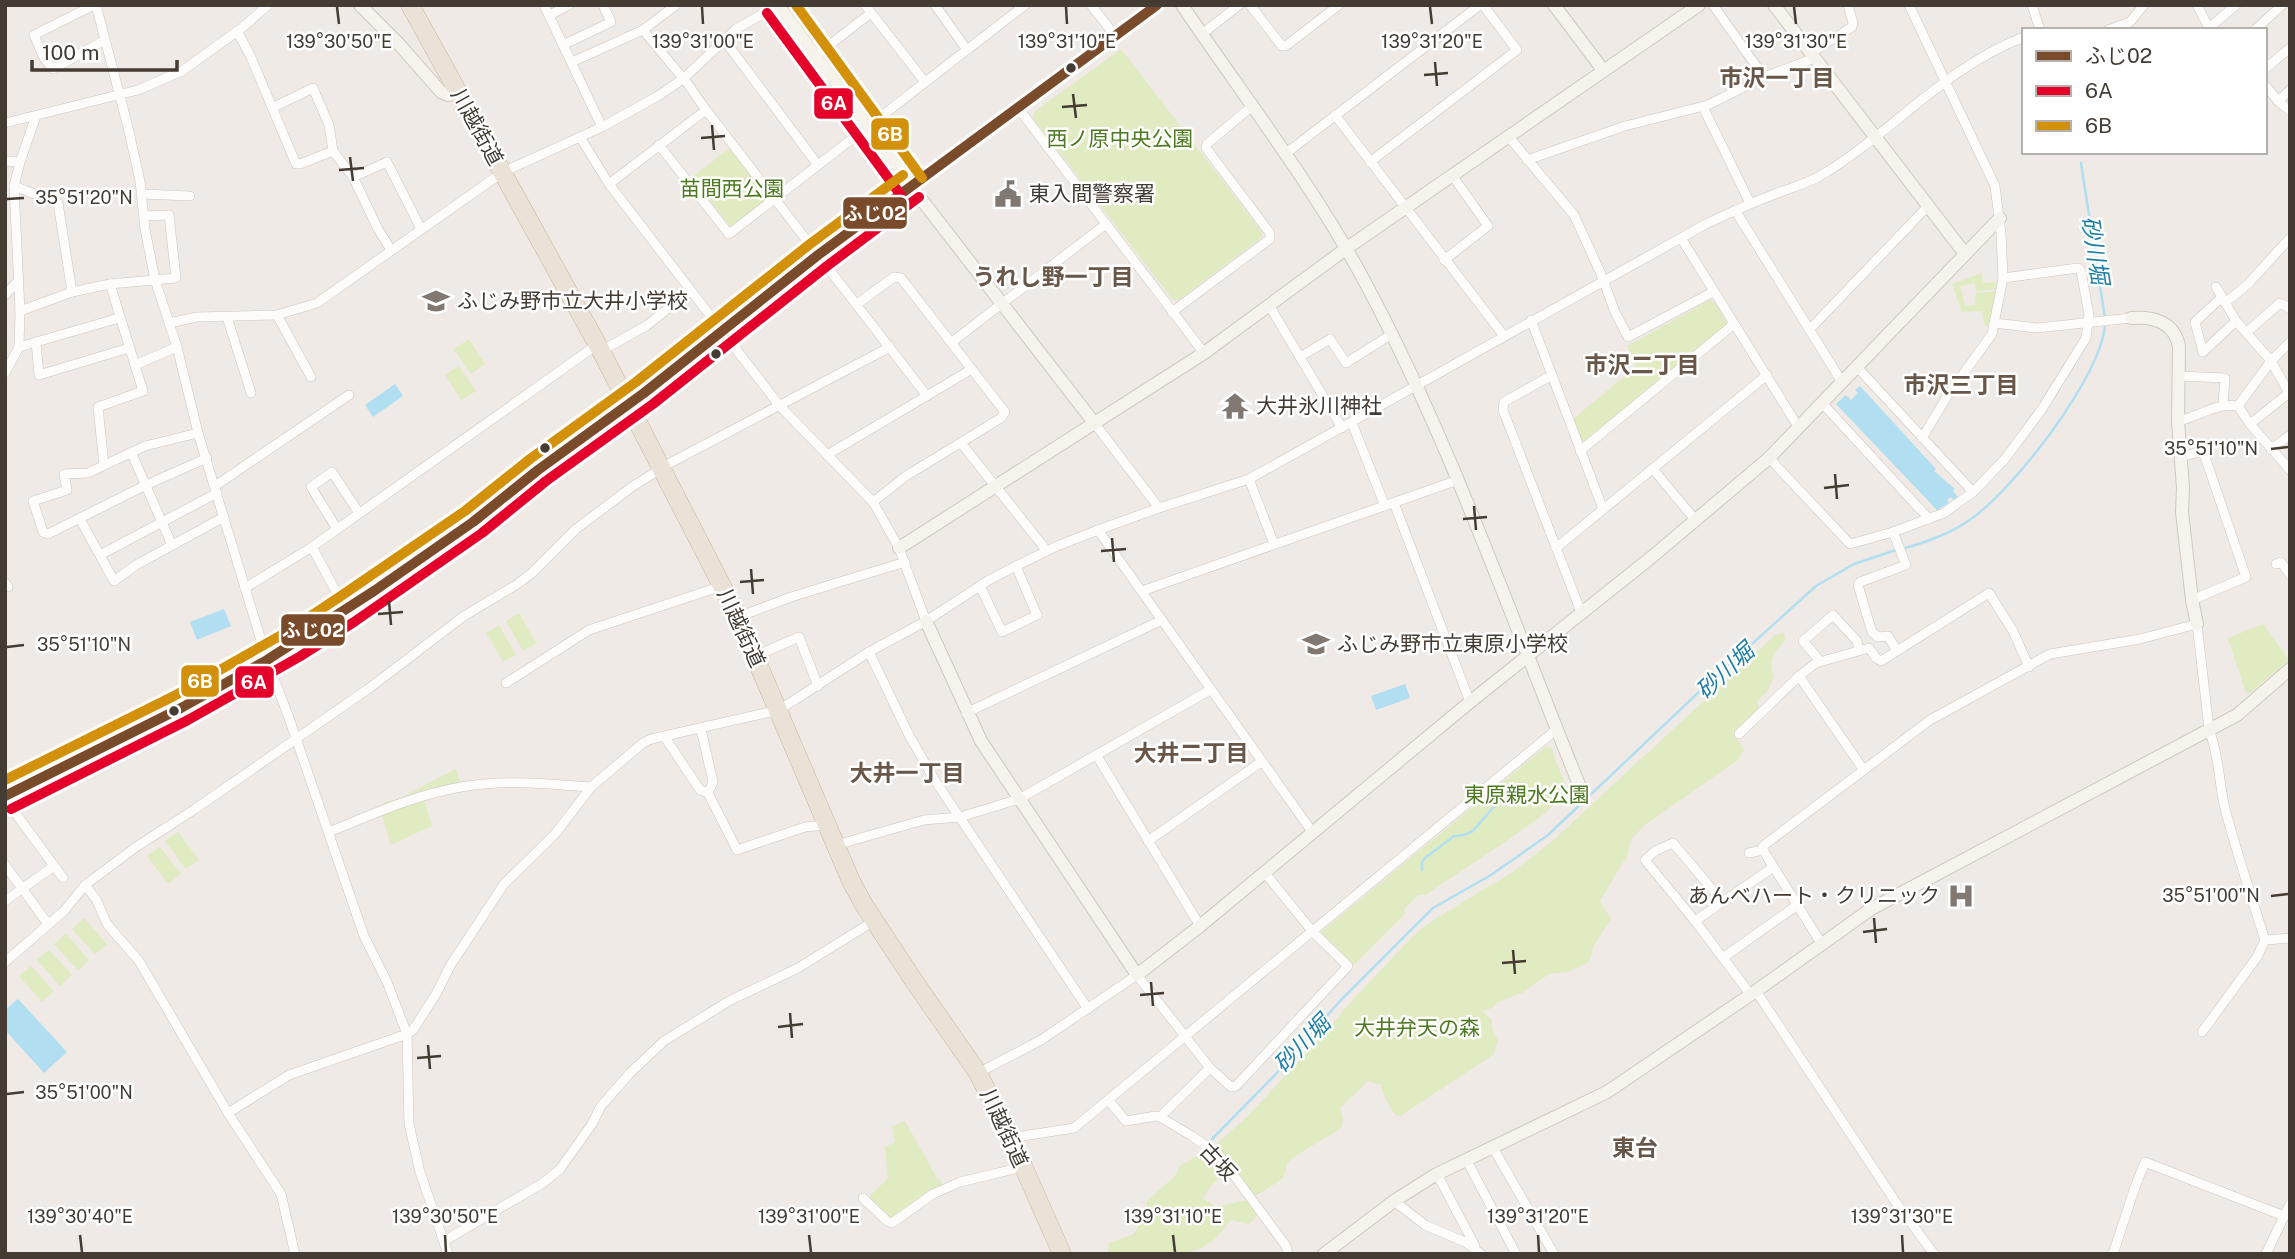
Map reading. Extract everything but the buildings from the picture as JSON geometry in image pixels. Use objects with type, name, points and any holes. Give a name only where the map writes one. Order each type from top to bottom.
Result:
[{"type":"highway","name":"川越街道","points":[[410,5],[599,348],[738,617],[851,881],[874,920],[978,1073],[1012,1141],[1062,1254]]},
{"type":"street","points":[[105,40],[53,69],[44,58],[34,35],[95,5],[105,40],[120,95],[142,194],[155,280],[177,347],[198,433],[267,660],[364,936],[387,982],[407,1034],[409,1124],[420,1172],[448,1254]]},
{"type":"street","points":[[5,123],[138,90],[181,71],[237,32],[268,5]]},
{"type":"street","points":[[360,5],[441,92],[448,95],[458,93]]},
{"type":"street","points":[[544,5],[602,127]]},
{"type":"street","points":[[550,15],[569,5]]},
{"type":"street","points":[[563,45],[611,22],[603,5]]},
{"type":"street","points":[[572,62],[643,30],[676,5]]},
{"type":"street","points":[[169,323],[197,317],[277,315],[317,303],[503,172],[602,127],[658,96],[683,79],[736,29],[778,5],[911,186],[1159,508]]},
{"type":"street","points":[[935,5],[967,50]]},
{"type":"street","points":[[659,145],[729,233],[1025,5]]},
{"type":"street","points":[[1091,5],[1116,37]]},
{"type":"street","points":[[63,878],[5,797],[181,708],[267,660],[346,610],[473,522],[538,470],[629,404],[818,254],[1019,109],[1157,5]]},
{"type":"street","points":[[1182,5],[1347,248],[1418,385],[1580,787]]},
{"type":"street","points":[[1202,34],[1239,5]]},
{"type":"street","points":[[1250,5],[1282,46],[1339,5]]},
{"type":"street","points":[[1285,154],[1482,5],[1517,50],[1370,162]]},
{"type":"street","points":[[899,548],[1204,353],[1347,248],[1699,5]]},
{"type":"street","points":[[1713,5],[1763,77]]},
{"type":"street","points":[[1774,5],[1965,254]]},
{"type":"street","points":[[1527,160],[1625,126],[1703,107],[1813,56],[1852,27],[1848,5]]},
{"type":"street","points":[[1909,5],[1996,186],[2003,278],[1992,334],[1948,395],[1922,438]]},
{"type":"street","points":[[2032,5],[2039,28]]},
{"type":"street","points":[[2114,28],[2130,22],[2144,5]]},
{"type":"street","points":[[2197,5],[2209,28],[2220,26],[2235,5]]},
{"type":"street","points":[[2257,28],[2282,5]]},
{"type":"street","points":[[1557,6],[1603,70]]},
{"type":"street","points":[[815,56],[868,9],[925,82]]},
{"type":"street","points":[[643,30],[927,396]]},
{"type":"street","points":[[237,32],[250,55],[296,164],[333,151]]},
{"type":"street","points":[[228,1113],[289,1075],[413,1030],[450,966],[504,884],[555,834],[591,787],[643,743],[779,710],[869,652],[1016,566],[1098,530],[1249,479],[1681,238],[1735,210],[1818,177],[1875,138],[1945,80],[1979,59],[2022,38]]},
{"type":"street","points":[[724,41],[818,165]]},
{"type":"street","points":[[2267,67],[2290,48]]},
{"type":"street","points":[[2267,87],[2290,111]]},
{"type":"street","points":[[272,108],[313,88],[328,125],[333,151],[353,177],[391,250]]},
{"type":"street","points":[[2278,101],[2290,90]]},
{"type":"street","points":[[1172,312],[1270,240],[1270,233],[1206,148],[1207,144],[1252,106]]},
{"type":"street","points":[[1703,107],[1750,204]]},
{"type":"street","points":[[1019,109],[1204,353]]},
{"type":"street","points":[[608,184],[706,110]]},
{"type":"street","points":[[1335,115],[1504,336]]},
{"type":"street","points":[[5,373],[19,347],[20,311],[14,186],[36,116]]},
{"type":"street","points":[[1508,136],[1574,215],[1628,337],[1713,292]]},
{"type":"street","points":[[580,137],[608,184],[779,405],[873,502],[899,548],[926,621],[981,741],[1137,975],[1210,1069],[1231,1087],[1236,1086],[1348,966],[1312,931],[1265,873]]},
{"type":"street","points":[[5,161],[20,162]]},
{"type":"street","points":[[353,177],[387,162],[421,229]]},
{"type":"street","points":[[1444,260],[1488,226],[1452,175]]},
{"type":"street","points":[[5,194],[14,186]]},
{"type":"street","points":[[14,186],[58,203],[72,292]]},
{"type":"street","points":[[142,194],[190,196]]},
{"type":"street","points":[[1810,329],[1928,206]]},
{"type":"street","points":[[1735,210],[1842,382]]},
{"type":"street","points":[[20,311],[72,292],[110,284],[176,278],[169,215],[144,216]]},
{"type":"street","points":[[978,1073],[1041,1040],[1137,975],[1696,521],[1769,458],[2000,218]]},
{"type":"street","points":[[952,342],[1106,224]]},
{"type":"street","points":[[1681,238],[1799,428]]},
{"type":"street","points":[[2236,321],[2203,352],[2195,322],[2248,284],[2290,238]]},
{"type":"street","points":[[1769,458],[1850,544],[1894,536],[1944,513],[1973,492],[2004,460],[2042,409],[2079,352],[2092,322],[2081,271],[2078,268],[2003,278]]},
{"type":"street","points":[[858,304],[899,276],[1005,412],[1001,418],[906,476],[873,502]]},
{"type":"street","points":[[5,295],[19,280]]},
{"type":"street","points":[[104,465],[98,407],[143,391],[110,284]]},
{"type":"street","points":[[2216,287],[2236,321],[2271,361],[2289,393],[2250,424]]},
{"type":"street","points":[[245,588],[312,547],[599,348],[646,326],[690,290]]},
{"type":"street","points":[[2247,332],[2280,303],[2289,308]]},
{"type":"street","points":[[1269,305],[1342,428]]},
{"type":"street","points":[[277,315],[311,376]]},
{"type":"street","points":[[227,317],[251,393]]},
{"type":"street","points":[[19,347],[119,318]]},
{"type":"street","points":[[1994,323],[2037,328],[2152,318],[2171,328],[2179,346],[2178,421],[2183,523],[2209,729],[2225,807],[2264,940],[2257,957],[2202,1032]]},
{"type":"street","points":[[1531,320],[1603,509]]},
{"type":"street","points":[[1580,451],[1734,324]]},
{"type":"street","points":[[1300,357],[1330,339],[1346,363],[1392,334]]},
{"type":"street","points":[[36,342],[39,375],[129,348]]},
{"type":"street","points":[[2238,406],[2271,361],[2290,342]]},
{"type":"street","points":[[135,365],[177,347]]},
{"type":"street","points":[[5,962],[70,905],[85,885],[136,847],[368,689],[464,615],[516,585],[576,529],[633,486],[661,468],[890,347]]},
{"type":"street","points":[[1857,368],[1973,492]]},
{"type":"street","points":[[827,455],[972,369]]},
{"type":"street","points":[[1552,375],[1503,405],[1581,612]]},
{"type":"street","points":[[1556,548],[1767,376]]},
{"type":"street","points":[[2180,376],[2225,378],[2223,404]]},
{"type":"street","points":[[100,555],[216,490],[349,395]]},
{"type":"street","points":[[1822,403],[1929,519]]},
{"type":"street","points":[[2178,421],[2223,404],[2238,406],[2290,470]]},
{"type":"street","points":[[1352,423],[1390,504],[1470,702]]},
{"type":"street","points":[[198,433],[145,446],[88,473],[64,474],[66,490],[33,501],[43,532],[45,534],[80,519],[207,458]]},
{"type":"street","points":[[2271,449],[2290,435]]},
{"type":"street","points":[[961,443],[1047,551]]},
{"type":"street","points":[[131,452],[173,545]]},
{"type":"street","points":[[2180,457],[2203,452],[2246,577],[2192,600]]},
{"type":"street","points":[[1653,469],[1696,521]]},
{"type":"street","points":[[337,529],[311,486],[332,472],[359,513]]},
{"type":"street","points":[[1249,479],[1273,544]]},
{"type":"street","points":[[1142,591],[1458,480]]},
{"type":"street","points":[[80,519],[114,581],[136,565],[224,517]]},
{"type":"street","points":[[1098,530],[1313,833]]},
{"type":"street","points":[[1894,536],[1906,565],[1858,585],[1872,632],[1878,637],[1888,636],[1897,651]]},
{"type":"street","points":[[312,547],[346,610]]},
{"type":"street","points":[[738,617],[791,597],[905,562]]},
{"type":"street","points":[[2276,564],[2281,562],[2290,575]]},
{"type":"street","points":[[980,586],[1002,632],[1037,615],[1016,566]]},
{"type":"street","points":[[506,683],[589,630],[722,586]]},
{"type":"street","points":[[1739,734],[1798,677],[1820,661],[1869,648],[1881,661],[1989,593],[2013,631],[2029,667]]},
{"type":"street","points":[[1820,661],[1803,641],[1833,615],[1857,641],[1859,650]]},
{"type":"street","points":[[966,713],[1162,620]]},
{"type":"street","points":[[1821,943],[1772,868],[1763,846],[1930,720],[2050,654],[2140,639],[2197,624]]},
{"type":"street","points":[[755,656],[799,636],[818,686]]},
{"type":"street","points":[[869,652],[909,735],[934,779],[1088,1009]]},
{"type":"street","points":[[1324,1254],[1394,1201],[1437,1174],[1594,1100],[1754,993],[1856,918],[1910,886],[2237,715],[2290,669]]},
{"type":"street","points":[[1798,677],[1863,769]]},
{"type":"street","points":[[836,845],[925,820],[960,817],[1019,799],[1210,690]]},
{"type":"street","points":[[701,729],[713,782],[708,793]]},
{"type":"street","points":[[1012,1141],[1023,1136],[1074,1128],[1557,729]]},
{"type":"street","points":[[664,736],[700,790],[708,793],[737,850],[805,827],[827,825]]},
{"type":"street","points":[[1097,756],[1200,926]]},
{"type":"street","points":[[1148,841],[1261,762]]},
{"type":"street","points":[[329,832],[414,798],[464,786],[524,783],[591,787]]},
{"type":"street","points":[[1722,901],[1673,843],[1655,851],[1645,860],[1754,993],[1934,1254]]},
{"type":"street","points":[[1749,853],[1763,850]]},
{"type":"street","points":[[5,865],[48,924]]},
{"type":"street","points":[[5,901],[54,866]]},
{"type":"street","points":[[1695,921],[1772,868]]},
{"type":"street","points":[[85,885],[96,899],[107,924],[139,961],[228,1113],[281,1194],[295,1254]]},
{"type":"street","points":[[1724,957],[1796,906]]},
{"type":"street","points":[[444,1241],[543,1183],[560,1170],[592,1124],[601,1106],[631,1072],[664,1041],[729,1001],[798,968],[874,920]]},
{"type":"street","points":[[2264,940],[2290,939]]},
{"type":"street","points":[[1108,1100],[1125,1121],[1156,1116],[1160,1118],[1210,1069]]},
{"type":"street","name":"古坂","points":[[1160,1118],[1219,1155],[1286,1246],[1288,1254]]},
{"type":"street","points":[[1492,1146],[1554,1254]]},
{"type":"street","points":[[1466,1159],[1516,1254]]},
{"type":"street","points":[[2113,1254],[2145,1162],[2284,1216]]},
{"type":"street","points":[[863,1198],[892,1223],[933,1194],[960,1182],[1023,1167]]},
{"type":"street","points":[[1437,1174],[1479,1253]]},
{"type":"street","points":[[1394,1201],[1425,1225],[1465,1242],[1479,1253]]},
{"type":"street","points":[[2266,1254],[2290,1204]]},
{"type":"green space","name":"西ノ原中央公園","points":[[1121,49],[1262,232],[1262,237],[1179,300],[1173,300],[1033,118],[1034,112]]},
{"type":"green space","name":"苗間西公園","points":[[731,147],[768,195],[767,199],[729,225],[692,177]]},
{"type":"green space","points":[[1982,273],[1983,283],[1997,282],[1996,289],[1976,291],[1975,283],[1960,286],[1965,306],[1975,305],[1976,293],[1996,291],[1989,326],[1984,325],[1982,311],[1962,312],[1952,284]]},
{"type":"green space","points":[[1710,300],[1728,324],[1587,442],[1582,441],[1573,419],[1636,367],[1627,346]]},
{"type":"green space","points":[[469,339],[485,364],[471,374],[454,349]]},
{"type":"green space","points":[[459,366],[476,391],[461,400],[445,375]]},
{"type":"green space","points":[[519,613],[536,643],[523,651],[506,621]]},
{"type":"green space","points":[[2263,624],[2289,660],[2251,692],[2246,693],[2228,638]]},
{"type":"green space","points":[[499,625],[516,655],[503,662],[486,633]]},
{"type":"green space","name":"大井弁天の森","points":[[1784,633],[1785,640],[1775,652],[1771,665],[1774,676],[1767,692],[1757,701],[1759,708],[1733,732],[1744,750],[1738,760],[1646,824],[1631,839],[1627,856],[1600,901],[1611,919],[1594,945],[1589,962],[1568,972],[1549,974],[1522,993],[1482,1011],[1492,1020],[1492,1028],[1498,1041],[1493,1055],[1400,1116],[1395,1115],[1381,1085],[1368,1081],[1340,1108],[1343,1119],[1341,1128],[1290,1160],[1282,1178],[1252,1197],[1215,1145],[1248,1116],[1413,936],[1430,922],[1511,873],[1551,842],[1775,635]]},
{"type":"green space","name":"東原親水公園","points":[[1551,747],[1568,792],[1544,814],[1425,895],[1419,895],[1404,909],[1405,914],[1354,965],[1321,932],[1544,748]]},
{"type":"green space","points":[[456,769],[461,785],[383,808],[383,803],[400,798]]},
{"type":"green space","points":[[423,797],[432,826],[391,845],[381,813]]},
{"type":"green space","points":[[178,832],[199,860],[186,869],[165,841]]},
{"type":"green space","points":[[160,847],[181,874],[168,884],[147,856]]},
{"type":"green space","points":[[84,918],[107,944],[95,954],[72,929]]},
{"type":"green space","points":[[66,934],[89,960],[78,970],[54,944]]},
{"type":"green space","points":[[49,950],[72,975],[60,986],[37,960]]},
{"type":"green space","points":[[31,966],[54,991],[42,1002],[19,976]]},
{"type":"green space","points":[[905,1121],[944,1187],[895,1218],[889,1218],[868,1198],[888,1178],[885,1147],[895,1142],[892,1127]]},
{"type":"green space","points":[[1208,1150],[1224,1173],[1203,1198],[1216,1207],[1246,1200],[1257,1213],[1255,1219],[1248,1224],[1231,1220],[1211,1242],[1193,1251],[1157,1255],[1108,1254],[1109,1243],[1134,1234],[1146,1210],[1147,1201],[1176,1175],[1180,1166]]},
{"type":"water","points":[[395,384],[403,396],[373,417],[365,405]]},
{"type":"water","points":[[1860,386],[1936,469],[1934,471],[1955,489],[1953,491],[1958,497],[1953,500],[1951,497],[1947,500],[1949,503],[1937,510],[1836,404],[1846,395],[1851,400],[1858,393],[1855,390]]},
{"type":"water","points":[[224,609],[231,626],[197,640],[190,622]]},
{"type":"water","points":[[1405,684],[1410,698],[1376,710],[1371,696]]},
{"type":"water","points":[[18,999],[67,1052],[44,1073],[5,1030],[5,1010]]},
{"type":"waterway","name":"砂川堀","points":[[2081,163],[2105,318]]},
{"type":"waterway","name":"砂川堀","points":[[1902,549],[1955,529],[1989,504],[2010,483],[2053,430],[2072,401],[2100,347],[2105,325]]},
{"type":"waterway","name":"砂川堀","points":[[1212,1139],[1274,1076],[1340,1001],[1433,908],[1491,875],[1548,835],[1816,586],[1854,564],[1896,550]]},
{"type":"waterway","points":[[1422,870],[1425,858],[1454,836],[1473,831],[1497,803],[1513,797]]},
{"type":"transit line","name":"6B","points":[[796,5],[922,178]]},
{"type":"transit line","name":"ふじ02","points":[[5,796],[181,708],[267,660],[374,591],[473,522],[538,470],[644,393],[818,255],[1157,5]]},
{"type":"transit line","name":"6A","points":[[767,13],[900,194]]},
{"type":"transit line","name":"6B","points":[[5,780],[174,696],[285,633],[338,598],[465,511],[903,175]]},
{"type":"transit line","name":"6A","points":[[11,809],[188,720],[299,657],[354,622],[482,533],[546,481],[653,404],[919,197]]},
{"type":"place","name":"東入間警察署","points":[[1008,194]]},
{"type":"place","name":"ふじみ野市立大井小学校","points":[[436,301]]},
{"type":"place","name":"大井氷川神社","points":[[1235,406]]},
{"type":"place","name":"ふじみ野市立東原小学校","points":[[1316,644]]},
{"type":"place","name":"あんべハート・クリニック","points":[[1961,896]]},
{"type":"district","name":"市沢一丁目","points":[[1777,78]]},
{"type":"district","name":"うれし野一丁目","points":[[1053,277]]},
{"type":"district","name":"市沢二丁目","points":[[1642,365]]},
{"type":"district","name":"市沢三丁目","points":[[1961,385]]},
{"type":"district","name":"大井二丁目","points":[[1191,753]]},
{"type":"district","name":"大井一丁目","points":[[907,773]]},
{"type":"district","name":"東台","points":[[1635,1148]]}]
